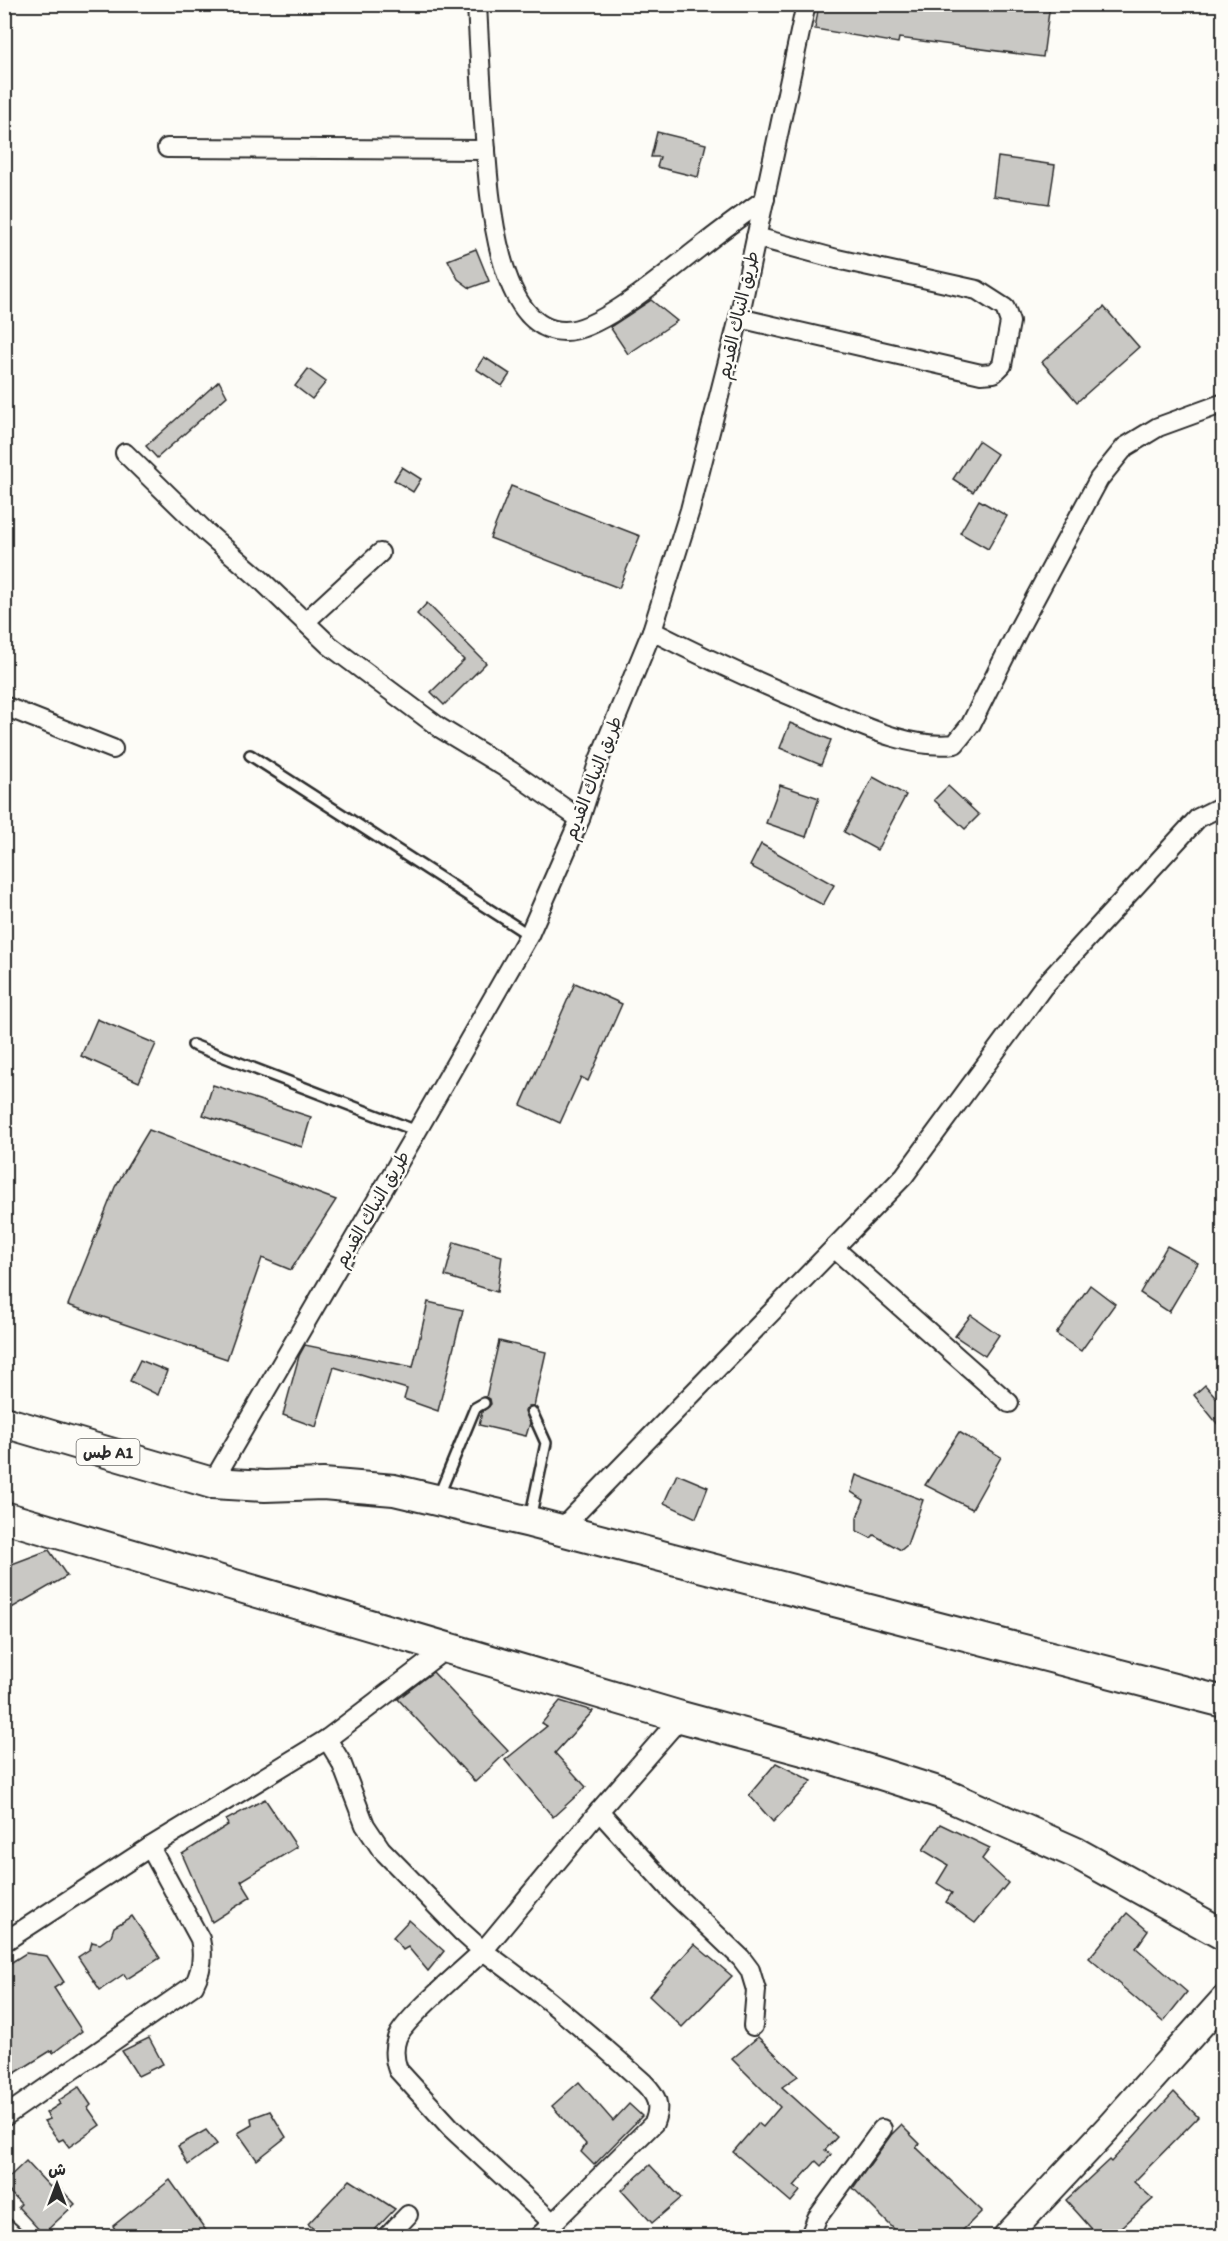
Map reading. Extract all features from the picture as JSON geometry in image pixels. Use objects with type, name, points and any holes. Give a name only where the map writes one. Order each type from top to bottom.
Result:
[{"type":"highway","name":"طس A1","points":[[4,1422],[212,1483]]},
{"type":"highway","points":[[212,1483],[265,1486],[323,1484],[394,1490],[530,1522],[1224,1702]]},
{"type":"highway","points":[[4,1517],[681,1717],[811,1752],[944,1794],[1076,1853],[1224,1935]]},
{"type":"main road","points":[[1007,2236],[1224,1999]]},
{"type":"street","points":[[477,4],[490,205],[496,244],[510,282],[525,310],[542,327],[566,331],[588,326],[643,292],[765,199]]},
{"type":"street","name":"طريق النباك القديم","points":[[212,1483],[529,935],[580,819],[599,760],[652,631],[690,510],[739,318],[806,4]]},
{"type":"street","points":[[168,148],[486,150]]},
{"type":"street","points":[[739,318],[981,374],[994,373],[1002,365],[1010,322],[1005,308],[977,290],[837,259],[756,237]]},
{"type":"street","points":[[652,631],[706,659],[864,727],[923,744],[938,746],[955,744],[971,724],[1018,630],[1099,479],[1125,447],[1158,427],[1224,403]]},
{"type":"street","points":[[125,453],[206,532],[260,579],[329,645],[440,728],[511,771],[580,819]]},
{"type":"street","points":[[305,622],[380,553]]},
{"type":"street","points":[[4,706],[113,749]]},
{"type":"street","points":[[560,1530],[904,1176],[1043,987],[1198,818],[1224,805]]},
{"type":"street","points":[[834,1248],[1009,1403]]},
{"type":"street","points":[[4,1942],[150,1848],[327,1739],[447,1648]]},
{"type":"street","points":[[554,2223],[452,2129],[398,2070],[394,2059],[398,2037],[403,2027],[483,1951],[599,1811],[681,1717]]},
{"type":"street","points":[[327,1739],[341,1762],[365,1825],[381,1849],[460,1931],[580,2026],[649,2088],[658,2102],[658,2113],[654,2123],[539,2236]]},
{"type":"street","points":[[599,1811],[675,1895],[741,1958],[750,1970],[756,1990],[753,2026]]},
{"type":"street","points":[[4,2117],[194,1985],[201,1973],[200,1938],[150,1848]]},
{"type":"street","points":[[814,2236],[812,2231],[817,2218],[882,2129]]},
{"type":"street","points":[[388,2236],[408,2215]]},
{"type":"street","points":[[4,2227],[14,2236]]},
{"type":"lane","points":[[250,755],[529,935]]},
{"type":"lane","points":[[193,1045],[417,1131]]},
{"type":"lane","points":[[437,1500],[475,1408],[484,1403]]},
{"type":"lane","points":[[530,1522],[546,1443],[532,1412]]},
{"type":"building","points":[[819,4],[1050,4],[1043,57],[899,38],[898,43],[815,29]]},
{"type":"building","points":[[657,132],[706,144],[698,177],[657,167],[660,157],[651,157]]},
{"type":"building","points":[[998,157],[1055,165],[1049,204],[993,196]]},
{"type":"building","points":[[476,249],[489,281],[470,288],[458,279],[448,260]]},
{"type":"building","points":[[651,300],[677,321],[628,354],[610,327]]},
{"type":"building","points":[[1104,307],[1139,347],[1077,402],[1042,362]]},
{"type":"building","points":[[484,357],[510,374],[502,386],[476,369]]},
{"type":"building","points":[[308,369],[326,382],[312,399],[295,386]]},
{"type":"building","points":[[219,381],[227,396],[157,458],[146,446]]},
{"type":"building","points":[[978,441],[997,454],[973,492],[953,479]]},
{"type":"building","points":[[402,467],[421,479],[413,492],[394,480]]},
{"type":"building","points":[[511,486],[640,536],[619,588],[490,538]]},
{"type":"building","points":[[979,500],[1007,516],[988,549],[960,533]]},
{"type":"building","points":[[427,603],[486,663],[444,705],[431,692],[464,660],[417,614]]},
{"type":"building","points":[[790,723],[831,740],[821,765],[780,748]]},
{"type":"building","points":[[873,777],[906,795],[877,850],[844,832]]},
{"type":"building","points":[[780,785],[819,798],[806,837],[766,823]]},
{"type":"building","points":[[948,786],[979,815],[965,829],[934,800]]},
{"type":"building","points":[[761,844],[834,885],[823,905],[750,866]]},
{"type":"building","points":[[575,983],[622,1004],[588,1081],[581,1077],[560,1123],[521,1105]]},
{"type":"building","points":[[97,1019],[156,1044],[139,1082],[81,1056]]},
{"type":"building","points":[[213,1085],[311,1117],[302,1147],[203,1115]]},
{"type":"building","points":[[149,1130],[336,1200],[291,1270],[262,1258],[227,1359],[68,1305],[115,1187]]},
{"type":"building","points":[[454,1242],[502,1256],[497,1292],[445,1276]]},
{"type":"building","points":[[1167,1246],[1198,1263],[1169,1312],[1140,1293]]},
{"type":"building","points":[[1090,1285],[1115,1304],[1081,1351],[1056,1334]]},
{"type":"building","points":[[428,1302],[463,1310],[438,1411],[404,1399],[407,1389],[334,1367],[316,1427],[283,1415],[299,1356],[305,1345],[413,1367]]},
{"type":"building","points":[[971,1315],[999,1335],[985,1356],[955,1336]]},
{"type":"building","points":[[499,1341],[546,1352],[534,1406],[529,1406],[525,1411],[530,1423],[526,1436],[479,1425],[482,1412],[491,1404],[490,1399],[486,1397]]},
{"type":"building","points":[[140,1360],[167,1371],[158,1395],[130,1381]]},
{"type":"building","points":[[1205,1385],[1224,1406],[1224,1432],[1194,1395]]},
{"type":"building","points":[[959,1432],[1001,1457],[972,1509],[925,1485]]},
{"type":"building","points":[[677,1474],[708,1487],[696,1518],[664,1503]]},
{"type":"building","points":[[856,1475],[923,1500],[907,1545],[901,1550],[874,1535],[871,1538],[857,1531],[857,1517],[864,1500],[851,1492]]},
{"type":"building","points":[[49,1550],[67,1576],[10,1609],[4,1598],[4,1567]]},
{"type":"building","points":[[433,1672],[508,1751],[475,1782],[398,1699]]},
{"type":"building","points":[[560,1701],[593,1711],[555,1753],[586,1787],[553,1817],[505,1760],[547,1726],[542,1723]]},
{"type":"building","points":[[776,1763],[812,1781],[773,1822],[749,1795]]},
{"type":"building","points":[[265,1799],[297,1847],[241,1881],[251,1897],[212,1922],[182,1854],[228,1825],[226,1820]]},
{"type":"building","points":[[940,1824],[990,1848],[982,1859],[1008,1883],[975,1923],[946,1902],[952,1893],[937,1883],[948,1865],[923,1850]]},
{"type":"building","points":[[1127,1913],[1148,1931],[1136,1948],[1187,1992],[1163,2022],[1089,1958]]},
{"type":"building","points":[[132,1916],[160,1958],[127,1979],[124,1974],[100,1990],[78,1957],[90,1949],[92,1942],[100,1944],[111,1936],[114,1927]]},
{"type":"building","points":[[409,1920],[444,1951],[428,1971],[408,1947],[403,1950],[393,1937]]},
{"type":"building","points":[[694,1944],[732,1976],[682,2027],[649,1996]]},
{"type":"building","points":[[26,1953],[47,1956],[64,1982],[54,1988],[82,2031],[53,2053],[52,2050],[12,2075],[4,2070],[4,1967]]},
{"type":"building","points":[[758,2037],[798,2076],[782,2087],[837,2137],[825,2150],[831,2155],[821,2166],[816,2161],[794,2186],[800,2191],[791,2202],[733,2152],[758,2123],[763,2127],[780,2107],[732,2059]]},
{"type":"building","points":[[149,2038],[163,2064],[138,2076],[122,2051]]},
{"type":"building","points":[[579,2082],[613,2121],[629,2104],[642,2116],[594,2165],[581,2152],[586,2144],[552,2106]]},
{"type":"building","points":[[79,2087],[91,2105],[88,2108],[100,2125],[69,2147],[63,2139],[59,2141],[44,2121],[50,2119],[46,2113],[60,2104],[58,2101]]},
{"type":"building","points":[[1174,2092],[1198,2117],[1134,2182],[1153,2199],[1112,2236],[1098,2236],[1066,2200],[1109,2160],[1111,2162]]},
{"type":"building","points":[[270,2111],[286,2137],[257,2160],[238,2133],[252,2125],[251,2118]]},
{"type":"building","points":[[901,2125],[920,2144],[916,2147],[982,2211],[957,2236],[901,2236],[853,2188],[891,2135]]},
{"type":"building","points":[[206,2130],[217,2144],[188,2165],[178,2146]]},
{"type":"building","points":[[26,2161],[50,2187],[55,2183],[75,2204],[43,2234],[18,2207],[21,2204],[4,2186],[4,2182]]},
{"type":"building","points":[[650,2165],[681,2198],[652,2223],[622,2190]]},
{"type":"building","points":[[170,2180],[210,2236],[119,2236],[113,2226]]},
{"type":"building","points":[[350,2180],[395,2209],[369,2236],[321,2236],[308,2224]]}]
